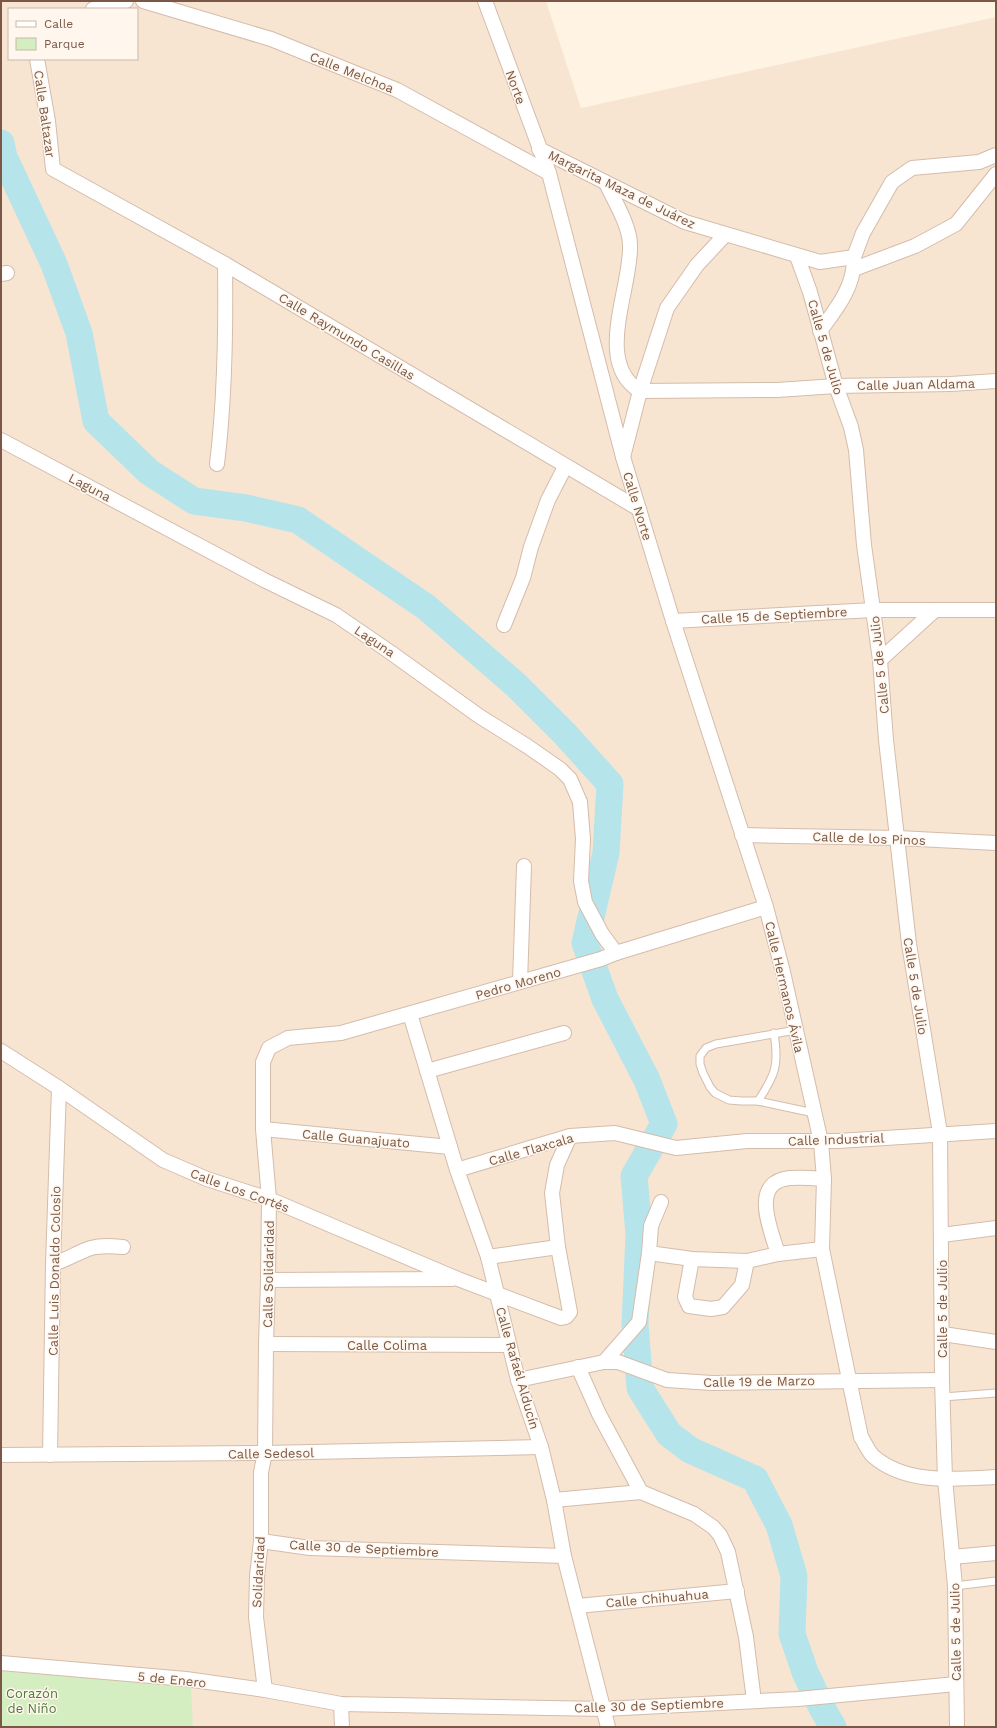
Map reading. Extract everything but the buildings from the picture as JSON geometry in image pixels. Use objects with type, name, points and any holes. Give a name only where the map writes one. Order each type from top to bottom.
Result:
[{"type":"street","points":[[97,8],[126,1]]},
{"type":"street","name":"Calle Melchoa","points":[[143,1],[271,39],[396,90],[549,173]]},
{"type":"street","name":"Norte","points":[[485,1],[549,173]]},
{"type":"street","name":"Calle Baltazar","points":[[37,60],[48,121],[53,169]]},
{"type":"street","name":"Margarita Maza de Juárez","points":[[539,149],[685,222],[725,235],[772,246],[797,256],[820,262],[854,263],[915,246],[956,224],[996,174]]},
{"type":"street","points":[[820,331],[846,294],[851,283],[854,263],[863,233],[892,182],[912,168],[979,162],[996,155]]},
{"type":"street","name":"Calle Raymundo Casillas","points":[[53,169],[225,264],[639,510]]},
{"type":"street","name":"Calle Norte","points":[[549,173],[623,457],[672,621],[742,835]]},
{"type":"street","points":[[606,183],[619,211],[630,244],[630,263],[619,316],[616,348],[619,366],[626,380],[631,386],[640,391]]},
{"type":"street","points":[[623,457],[640,391],[666,308],[697,265],[725,235]]},
{"type":"street","name":"Calle 5 de Julio","points":[[797,256],[810,292],[836,386],[851,427],[856,450],[864,538],[880,660],[886,740],[909,944],[940,1134],[944,1479],[955,1586],[957,1727]]},
{"type":"street","points":[[216,464],[222,420],[226,324],[225,264]]},
{"type":"street","name":"Calle Juan Aldama","points":[[640,391],[777,390],[836,386],[951,384],[996,381]]},
{"type":"street","name":"Laguna","points":[[1,440],[264,580],[336,615],[479,716],[560,769],[570,779],[580,802],[583,839],[581,881],[585,902],[602,934],[616,953]]},
{"type":"street","points":[[504,625],[523,578],[531,547],[548,500],[565,467]]},
{"type":"street","name":"Calle 15 de Septiembre","points":[[672,621],[873,610],[996,610]]},
{"type":"street","points":[[880,660],[935,610]]},
{"type":"street","name":"Calle de los Pinos","points":[[742,835],[898,838],[996,843]]},
{"type":"street","name":"Calle Hermanos Ávila","points":[[742,835],[766,907],[783,972],[821,1142],[824,1179],[822,1249],[849,1380]]},
{"type":"street","points":[[520,982],[524,866]]},
{"type":"street","name":"Pedro Moreno","points":[[269,1048],[288,1038],[341,1033],[410,1014],[574,967],[766,907]]},
{"type":"street","name":"Calle Rafaél Alducín","points":[[410,1014],[457,1170],[488,1257],[518,1380],[541,1447],[554,1500],[564,1556],[608,1727]]},
{"type":"street","points":[[427,1071],[564,1033]]},
{"type":"street","name":"Calle Solidaridad","points":[[265,1453],[269,1199],[263,1129],[263,1062],[269,1048]]},
{"type":"street","name":"Calle Los Cortés","points":[[1,1051],[59,1088],[163,1160],[207,1179],[269,1199],[497,1295],[561,1318],[569,1315],[570,1312],[558,1247]]},
{"type":"street","name":"Calle Luis Donaldo Colosio","points":[[50,1455],[53,1264],[59,1088]]},
{"type":"street","name":"Calle Guanajuato","points":[[263,1129],[450,1147]]},
{"type":"street","name":"Calle Industrial","points":[[676,1148],[746,1142],[821,1142],[996,1131]]},
{"type":"street","name":"Calle Tlaxcala","points":[[457,1170],[570,1136],[616,1133],[676,1148]]},
{"type":"street","points":[[488,1257],[558,1247],[552,1193],[557,1165],[570,1136]]},
{"type":"street","points":[[778,1254],[765,1206],[768,1189],[777,1181],[789,1178],[824,1179]]},
{"type":"street","points":[[518,1380],[611,1359],[639,1322],[649,1253],[651,1226],[661,1202]]},
{"type":"street","points":[[942,1235],[996,1228]]},
{"type":"street","points":[[53,1264],[92,1248],[108,1246],[123,1247]]},
{"type":"street","points":[[649,1253],[692,1258],[747,1261],[778,1254],[822,1249]]},
{"type":"street","points":[[692,1258],[685,1297],[686,1302],[689,1306],[711,1309],[723,1307],[742,1285],[747,1261]]},
{"type":"street","points":[[268,1280],[458,1279]]},
{"type":"street","points":[[943,1334],[996,1342]]},
{"type":"street","name":"Calle Colima","points":[[266,1344],[509,1345]]},
{"type":"street","name":"Calle 19 de Marzo","points":[[611,1359],[667,1380],[712,1383],[849,1380],[942,1380]]},
{"type":"street","points":[[578,1367],[599,1414],[641,1492]]},
{"type":"street","points":[[849,1380],[862,1437],[872,1454],[889,1467],[909,1474],[944,1479],[996,1477]]},
{"type":"street","name":"Calle Sedesol","points":[[1,1455],[265,1453],[541,1447]]},
{"type":"street","name":"Solidaridad","points":[[265,1453],[260,1484],[261,1541],[257,1576],[256,1617],[265,1690]]},
{"type":"street","points":[[554,1500],[641,1492],[694,1514],[713,1527],[720,1535],[728,1552],[737,1591],[750,1663],[754,1701]]},
{"type":"street","name":"Calle 30 de Septiembre","points":[[261,1541],[310,1548],[564,1556]]},
{"type":"street","points":[[952,1557],[996,1553]]},
{"type":"street","name":"Calle Chihuahua","points":[[577,1606],[737,1591]]},
{"type":"street","name":"5 de Enero","points":[[1,1663],[186,1679],[265,1690],[341,1704]]},
{"type":"street","name":"Calle 30 de Septiembre","points":[[341,1704],[604,1709],[798,1699],[956,1684]]},
{"type":"street","points":[[341,1704],[342,1727]]},
{"type":"lane","points":[[796,1030],[716,1044],[706,1048],[700,1056],[700,1064],[703,1074],[710,1087],[715,1092],[729,1100],[758,1101],[814,1113]]},
{"type":"lane","points":[[758,1101],[773,1075],[777,1063],[774,1033]]},
{"type":"lane","points":[[943,1397],[996,1393]]},
{"type":"lane","points":[[955,1586],[996,1580]]},
{"type":"shaded area","points":[[1,1],[546,1],[581,108],[996,17],[996,1727],[1,1727]]},
{"type":"green space","name":"Corazón de Niño","points":[[1,1671],[191,1687],[193,1727],[1,1727]]},
{"type":"waterway","points":[[1,143],[4,157],[54,264],[79,333],[96,421],[149,472],[194,501],[246,508],[298,520],[426,607],[516,685],[565,734],[610,784],[606,853],[585,943],[605,999],[647,1080],[664,1124],[634,1176],[639,1234],[635,1324],[640,1388],[669,1434],[690,1450],[755,1479],[779,1525],[794,1576],[792,1634],[805,1672],[833,1727]]}]
